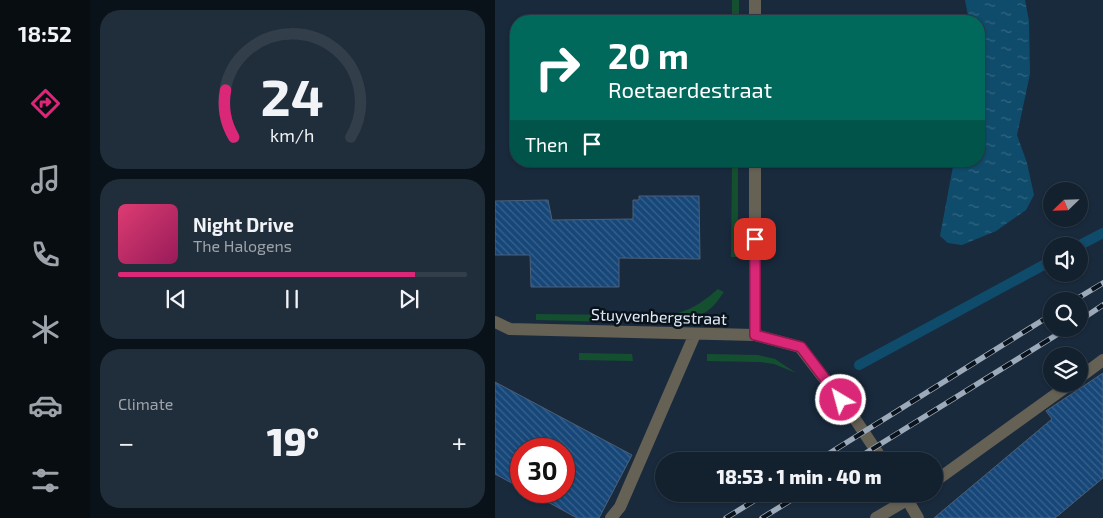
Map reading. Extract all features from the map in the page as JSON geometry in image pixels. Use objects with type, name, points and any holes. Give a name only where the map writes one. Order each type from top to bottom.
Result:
[{"type":"street","points":[[755,0],[755,15]]},
{"type":"street","points":[[755,167],[755,335]]},
{"type":"street","name":"Stuyvenbergstraat","points":[[495,322],[509,329],[755,335],[801,347],[853,416],[877,452]]},
{"type":"street","points":[[611,518],[620,507],[695,334]]},
{"type":"street","points":[[1088,371],[1103,360]]},
{"type":"street","points":[[943,476],[1059,392]]},
{"type":"street","points":[[876,518],[900,502]]},
{"type":"street","points":[[911,502],[918,518]]},
{"type":"green space","points":[[732,0],[739,0],[739,15],[732,15]]},
{"type":"green space","points":[[732,167],[738,167],[738,257],[731,257]]},
{"type":"green space","points":[[718,289],[724,292],[711,308],[695,317],[676,321],[638,321],[638,313],[672,314],[690,309]]},
{"type":"green space","points":[[536,314],[618,315],[618,322],[536,320]]},
{"type":"green space","points":[[579,353],[632,354],[633,361],[579,360]]},
{"type":"green space","points":[[707,354],[758,355],[775,359],[796,373],[774,364],[760,362],[707,361]]},
{"type":"water","points":[[965,0],[1025,0],[1029,21],[1030,74],[1017,135],[1027,163],[1034,195],[1026,210],[996,231],[962,245],[948,243],[940,236],[953,167],[985,167],[985,15],[968,15]]},
{"type":"building","points":[[639,196],[699,196],[700,259],[619,258],[619,287],[531,287],[530,255],[495,255],[495,201],[548,200],[552,220],[633,219],[633,200],[639,200]]},
{"type":"building","points":[[1103,373],[1103,478],[1055,518],[934,518],[1052,419],[1046,411],[1074,392],[1088,392],[1088,383]]},
{"type":"building","points":[[495,382],[632,455],[599,518],[577,518],[550,503],[575,503],[575,438],[510,438],[510,482],[495,474]]},
{"type":"waterway","points":[[1088,241],[1103,233]]},
{"type":"waterway","points":[[859,365],[1043,265]]},
{"type":"railway","points":[[1088,292],[1103,283]]},
{"type":"railway","points":[[1088,315],[1103,305]]},
{"type":"railway","points":[[831,452],[1043,320]]},
{"type":"railway","points":[[868,452],[1053,337]]},
{"type":"railway","points":[[726,518],[752,502]]},
{"type":"railway","points":[[762,518],[788,502]]},
{"type":"route","points":[[755,239],[755,335],[801,347],[841,400]]}]
